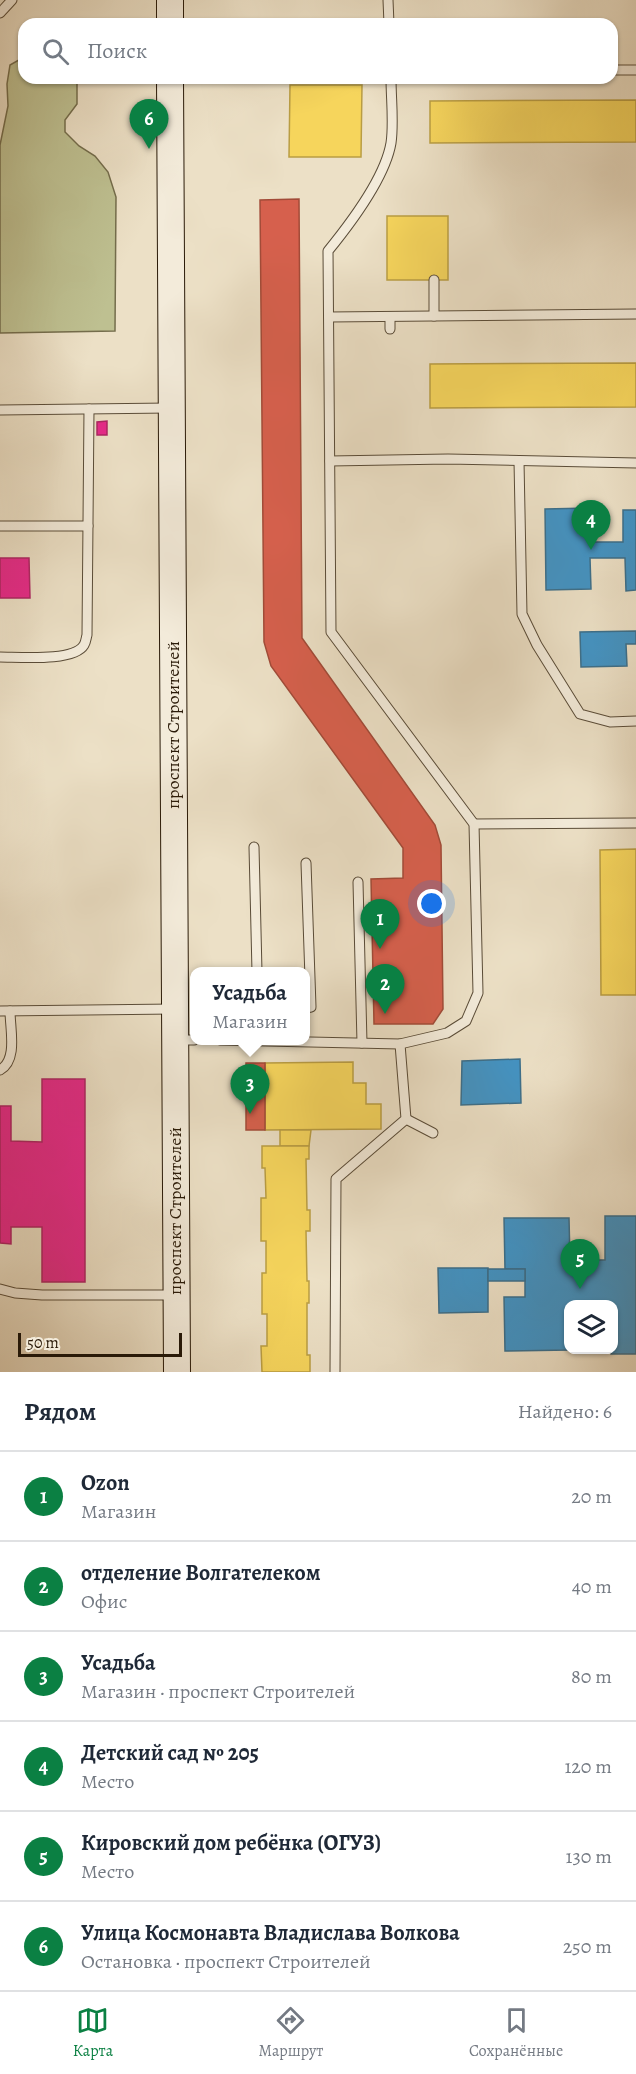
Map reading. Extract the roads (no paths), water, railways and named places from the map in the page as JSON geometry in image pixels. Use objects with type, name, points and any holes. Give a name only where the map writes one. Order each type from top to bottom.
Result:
[{"type":"main road","points":[[170,0],[170,18]]},
{"type":"main road","name":"проспект Строителей","points":[[170,84],[174,1009],[184,1040],[176,1295],[177,1372]]},
{"type":"lane","points":[[0,13],[12,0]]},
{"type":"lane","points":[[388,0],[389,18]]},
{"type":"lane","points":[[618,70],[636,70]]},
{"type":"lane","points":[[310,1042],[400,1044],[447,1033],[466,1021],[478,993],[474,824],[331,632],[328,250],[343,232],[378,178],[391,144],[391,84]]},
{"type":"lane","points":[[434,280],[434,316]]},
{"type":"lane","points":[[328,317],[636,314]]},
{"type":"lane","points":[[390,317],[390,329]]},
{"type":"lane","points":[[0,410],[171,408]]},
{"type":"lane","points":[[0,657],[61,656],[84,646],[87,635],[89,409]]},
{"type":"lane","points":[[330,461],[448,459],[636,463]]},
{"type":"lane","points":[[519,461],[522,614],[537,645],[580,714],[610,722],[636,721]]},
{"type":"lane","points":[[0,526],[88,525]]},
{"type":"lane","points":[[474,824],[636,823]]},
{"type":"lane","points":[[254,847],[256,967]]},
{"type":"lane","points":[[306,863],[310,967]]},
{"type":"lane","points":[[358,882],[362,1043]]},
{"type":"lane","points":[[310,978],[310,1007]]},
{"type":"lane","points":[[0,1070],[7,1066],[11,1057],[5,1011],[174,1009]]},
{"type":"lane","points":[[400,1044],[406,1119]]},
{"type":"lane","points":[[406,1119],[433,1133]]},
{"type":"lane","points":[[335,1372],[336,1179],[406,1119]]},
{"type":"lane","points":[[0,1289],[15,1293],[42,1295],[176,1295]]},
{"type":"place","name":"Улица Космонавта Владислава Волкова","points":[[149,149]]},
{"type":"place","name":"Детский сад № 205","points":[[591,550]]},
{"type":"place","name":"Ozon","points":[[380,949]]},
{"type":"place","name":"отделение Волгателеком","points":[[385,1014]]},
{"type":"place","name":"Усадьба","points":[[250,1114]]},
{"type":"place","name":"Кировский дом ребёнка (ОГУЗ)","points":[[580,1289]]}]
